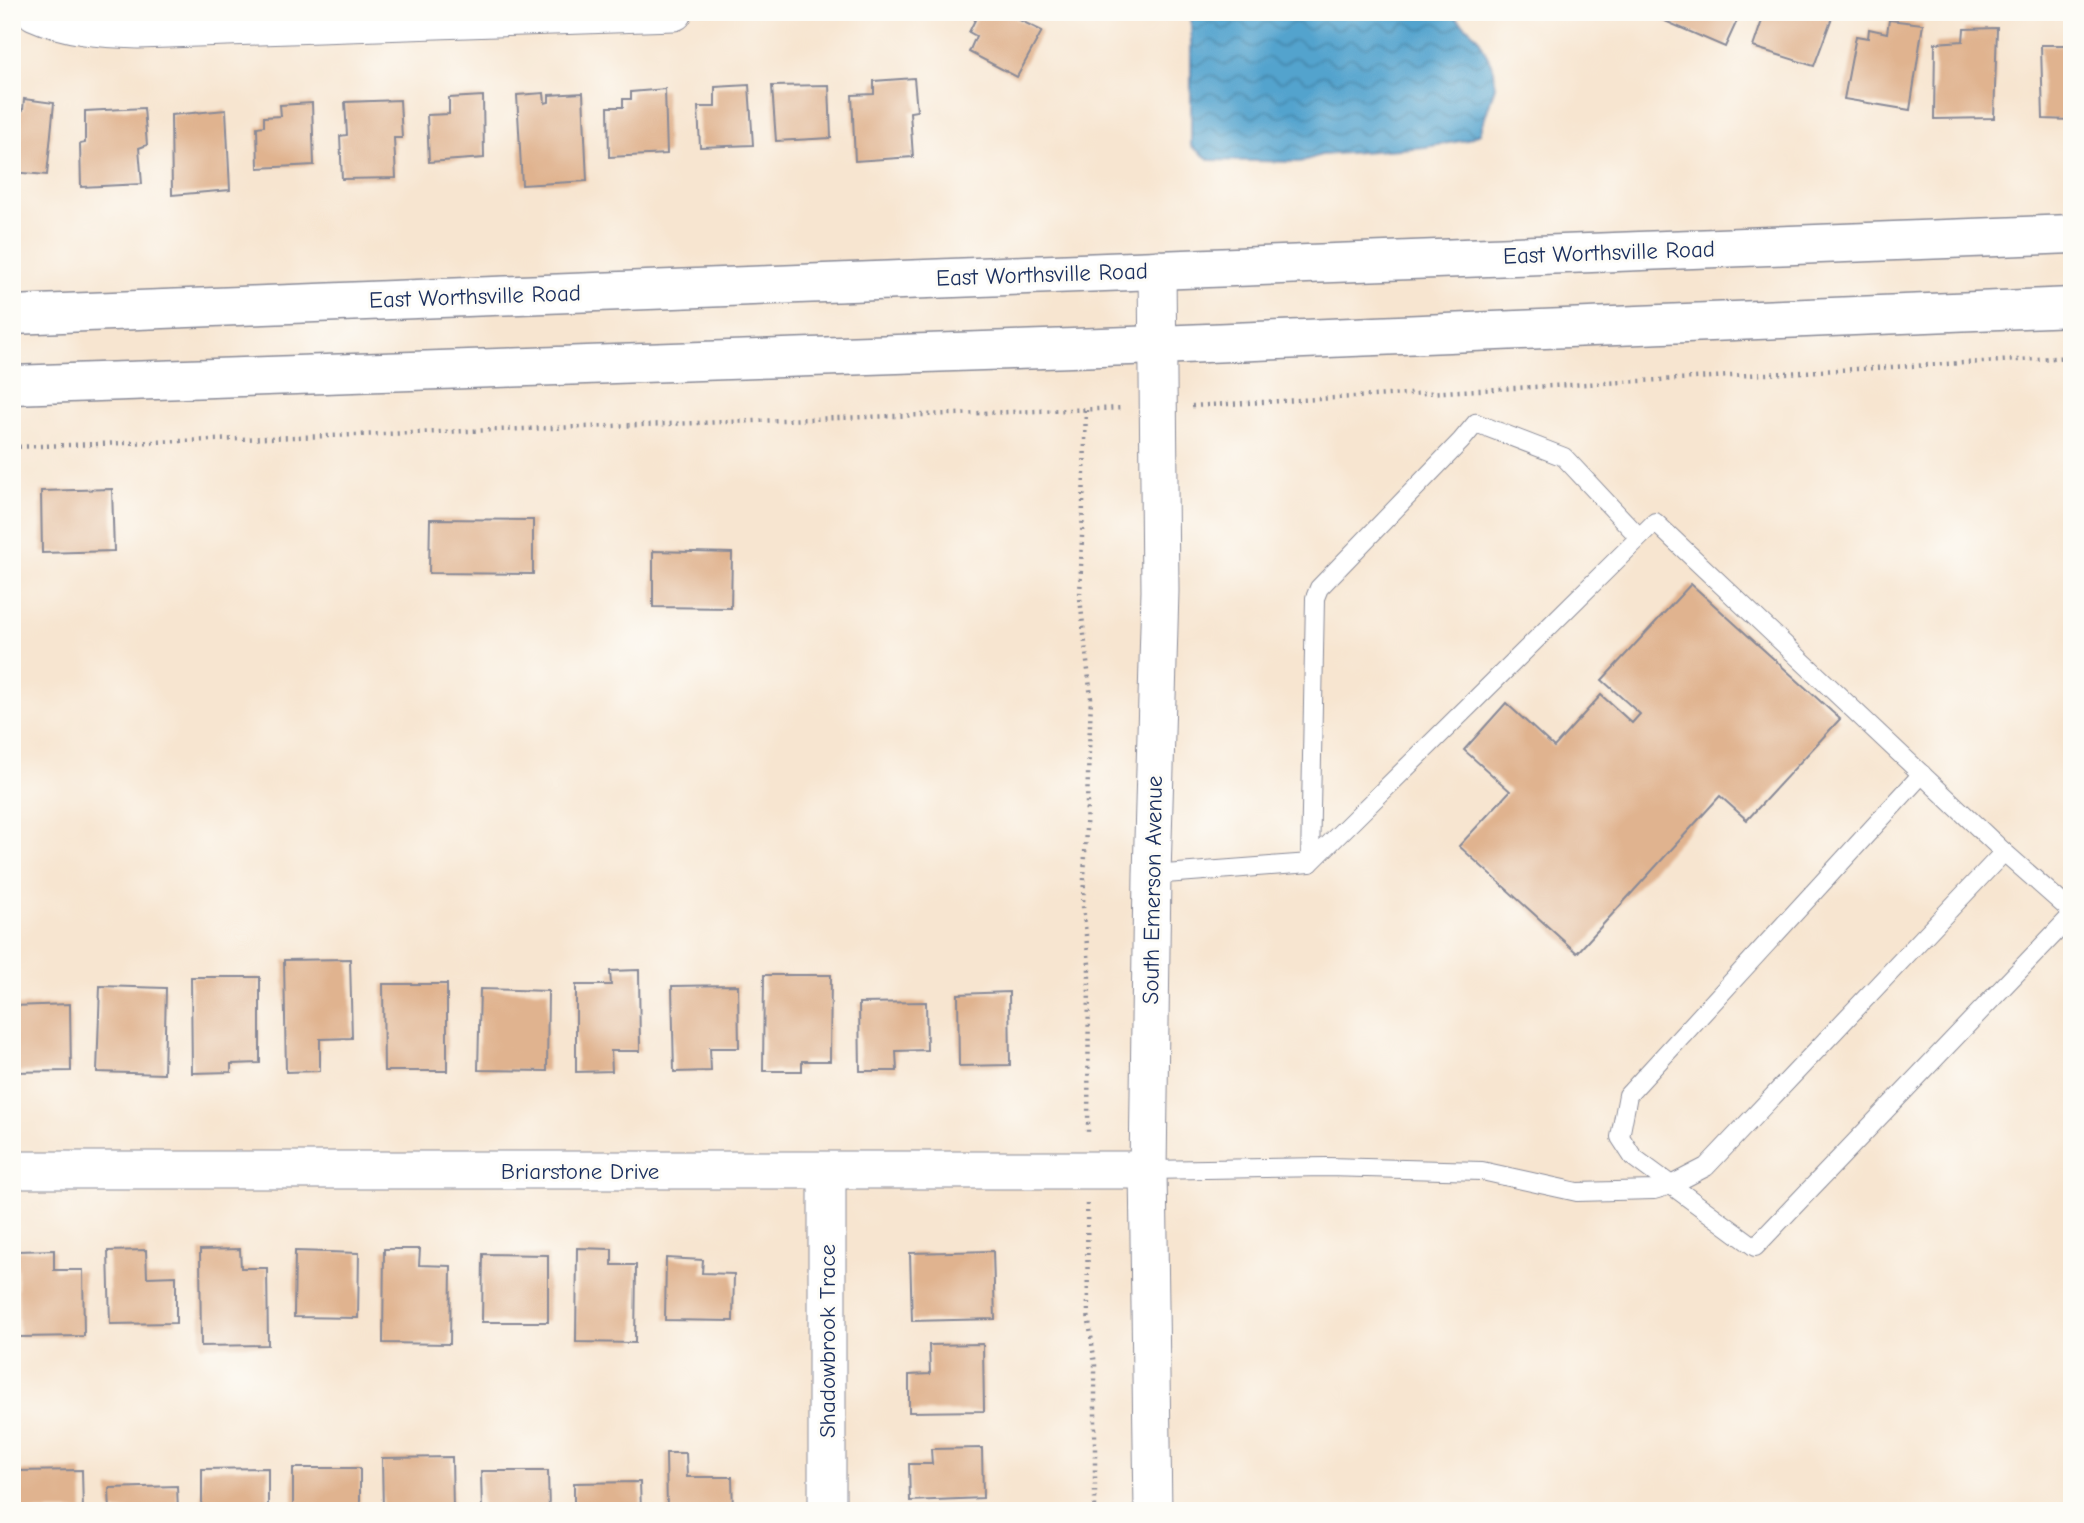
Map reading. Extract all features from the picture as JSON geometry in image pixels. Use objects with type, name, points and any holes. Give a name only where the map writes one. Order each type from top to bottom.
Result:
[{"type":"main road","name":"East Worthsville Road","points":[[12,314],[2072,234]]},
{"type":"main road","points":[[12,385],[1158,345],[2072,307]]},
{"type":"street","points":[[35,12],[50,19],[90,28],[138,30],[433,17],[674,12]]},
{"type":"street","name":"South Emerson Avenue","points":[[1153,1511],[1148,1170],[1152,875],[1160,591],[1157,270]]},
{"type":"street","name":"Briarstone Drive","points":[[12,1170],[1148,1170]]},
{"type":"street","name":"Shadowbrook Trace","points":[[827,1171],[827,1511]]},
{"type":"lane","points":[[1310,863],[1315,598],[1319,588],[1476,423],[1564,457],[1640,537]]},
{"type":"lane","points":[[1152,875],[1310,863],[1655,522],[2072,914],[1755,1247],[1633,1157],[1620,1137],[1622,1115],[1628,1095],[1922,774]]},
{"type":"lane","points":[[1148,1170],[1327,1167],[1482,1171],[1577,1192],[1654,1190],[1671,1185],[1706,1167],[2004,852]]},
{"type":"path","points":[[12,447],[1158,407],[2072,357]]},
{"type":"path","points":[[1086,410],[1080,598],[1091,698],[1083,906],[1089,964],[1088,1314],[1095,1366],[1096,1511]]},
{"type":"water","points":[[1191,12],[1450,12],[1478,37],[1494,70],[1495,86],[1480,133],[1466,140],[1425,147],[1321,155],[1300,162],[1210,160],[1191,146]]},
{"type":"building","points":[[979,12],[1003,12],[1042,31],[1017,77],[969,52],[976,36],[969,32]]},
{"type":"building","points":[[1661,12],[1741,12],[1725,47],[1658,18]]},
{"type":"building","points":[[1765,12],[1834,12],[1814,66],[1753,47]]},
{"type":"building","points":[[1889,20],[1923,24],[1910,110],[1844,99],[1856,36],[1868,38],[1869,29],[1887,33]]},
{"type":"building","points":[[2068,26],[2072,26],[2072,120],[2043,119],[2041,45],[2068,45]]},
{"type":"building","points":[[1997,28],[1994,118],[1934,119],[1935,43],[1963,41],[1964,29]]},
{"type":"building","points":[[914,78],[917,111],[910,112],[913,157],[855,161],[852,95],[874,94],[874,81]]},
{"type":"building","points":[[749,85],[753,145],[700,147],[698,107],[715,107],[715,87]]},
{"type":"building","points":[[829,85],[831,138],[776,141],[772,86]]},
{"type":"building","points":[[665,89],[667,154],[609,157],[608,107],[623,107],[623,99],[631,99],[631,92]]},
{"type":"building","points":[[544,93],[545,103],[549,102],[549,95],[583,93],[587,181],[522,185],[517,95]]},
{"type":"building","points":[[483,96],[484,158],[429,162],[427,115],[449,114],[449,98]]},
{"type":"building","points":[[24,99],[54,103],[47,175],[12,172],[12,108],[23,110]]},
{"type":"building","points":[[400,100],[402,138],[394,138],[396,178],[342,179],[340,136],[347,135],[345,102]]},
{"type":"building","points":[[312,103],[314,165],[258,168],[257,127],[264,126],[264,117],[281,116],[280,105]]},
{"type":"building","points":[[144,108],[147,145],[139,148],[142,184],[81,187],[80,144],[85,143],[85,111]]},
{"type":"building","points":[[226,110],[230,190],[172,195],[171,115]]},
{"type":"building","points":[[112,489],[114,551],[42,553],[41,491]]},
{"type":"building","points":[[430,519],[533,520],[533,574],[429,573]]},
{"type":"building","points":[[653,551],[732,553],[731,608],[653,607]]},
{"type":"building","points":[[1691,584],[1840,719],[1747,820],[1720,796],[1577,953],[1459,846],[1510,791],[1464,750],[1506,703],[1554,747],[1601,695],[1632,723],[1640,714],[1602,680]]},
{"type":"building","points":[[350,959],[352,1038],[320,1039],[320,1071],[286,1072],[284,960]]},
{"type":"building","points":[[639,970],[640,1051],[611,1051],[612,1071],[576,1072],[576,985],[611,985],[610,971]]},
{"type":"building","points":[[764,975],[831,975],[830,1061],[802,1061],[802,1071],[763,1071]]},
{"type":"building","points":[[191,977],[260,977],[260,1063],[231,1064],[231,1072],[192,1073]]},
{"type":"building","points":[[383,984],[447,984],[447,1071],[384,1071]]},
{"type":"building","points":[[738,985],[739,1048],[710,1048],[711,1071],[674,1072],[672,986]]},
{"type":"building","points":[[100,986],[166,988],[164,1074],[97,1072]]},
{"type":"building","points":[[480,989],[548,991],[547,1071],[478,1070]]},
{"type":"building","points":[[1009,992],[1010,1065],[959,1066],[958,994]]},
{"type":"building","points":[[926,1002],[927,1050],[896,1051],[897,1071],[860,1071],[859,1003]]},
{"type":"building","points":[[70,1004],[71,1071],[12,1072],[12,1006]]},
{"type":"building","points":[[577,1248],[612,1249],[612,1265],[636,1265],[635,1343],[576,1342]]},
{"type":"building","points":[[240,1249],[241,1268],[267,1268],[268,1345],[201,1346],[200,1250]]},
{"type":"building","points":[[384,1249],[420,1249],[419,1265],[451,1266],[450,1344],[383,1343]]},
{"type":"building","points":[[54,1250],[54,1270],[83,1270],[84,1336],[19,1337],[17,1251]]},
{"type":"building","points":[[146,1250],[147,1277],[176,1276],[176,1323],[110,1324],[108,1251]]},
{"type":"building","points":[[295,1251],[359,1253],[358,1318],[294,1317]]},
{"type":"building","points":[[993,1251],[995,1319],[912,1321],[910,1253]]},
{"type":"building","points":[[483,1254],[548,1255],[548,1322],[482,1322]]},
{"type":"building","points":[[666,1258],[703,1260],[702,1273],[734,1274],[733,1321],[665,1320]]},
{"type":"building","points":[[983,1344],[984,1411],[909,1412],[909,1375],[930,1374],[929,1345]]},
{"type":"building","points":[[982,1448],[983,1498],[910,1501],[909,1464],[932,1464],[931,1449]]},
{"type":"building","points":[[666,1453],[686,1453],[687,1477],[732,1477],[733,1511],[667,1511]]},
{"type":"building","points":[[452,1457],[453,1511],[383,1511],[382,1458]]},
{"type":"building","points":[[268,1468],[268,1511],[202,1511],[202,1469]]},
{"type":"building","points":[[293,1468],[360,1468],[360,1511],[293,1511]]},
{"type":"building","points":[[82,1470],[83,1511],[18,1511],[17,1471]]},
{"type":"building","points":[[481,1471],[548,1471],[549,1511],[482,1511]]},
{"type":"building","points":[[640,1482],[641,1511],[574,1511],[574,1483]]},
{"type":"building","points":[[177,1486],[178,1511],[110,1511],[109,1488]]}]
